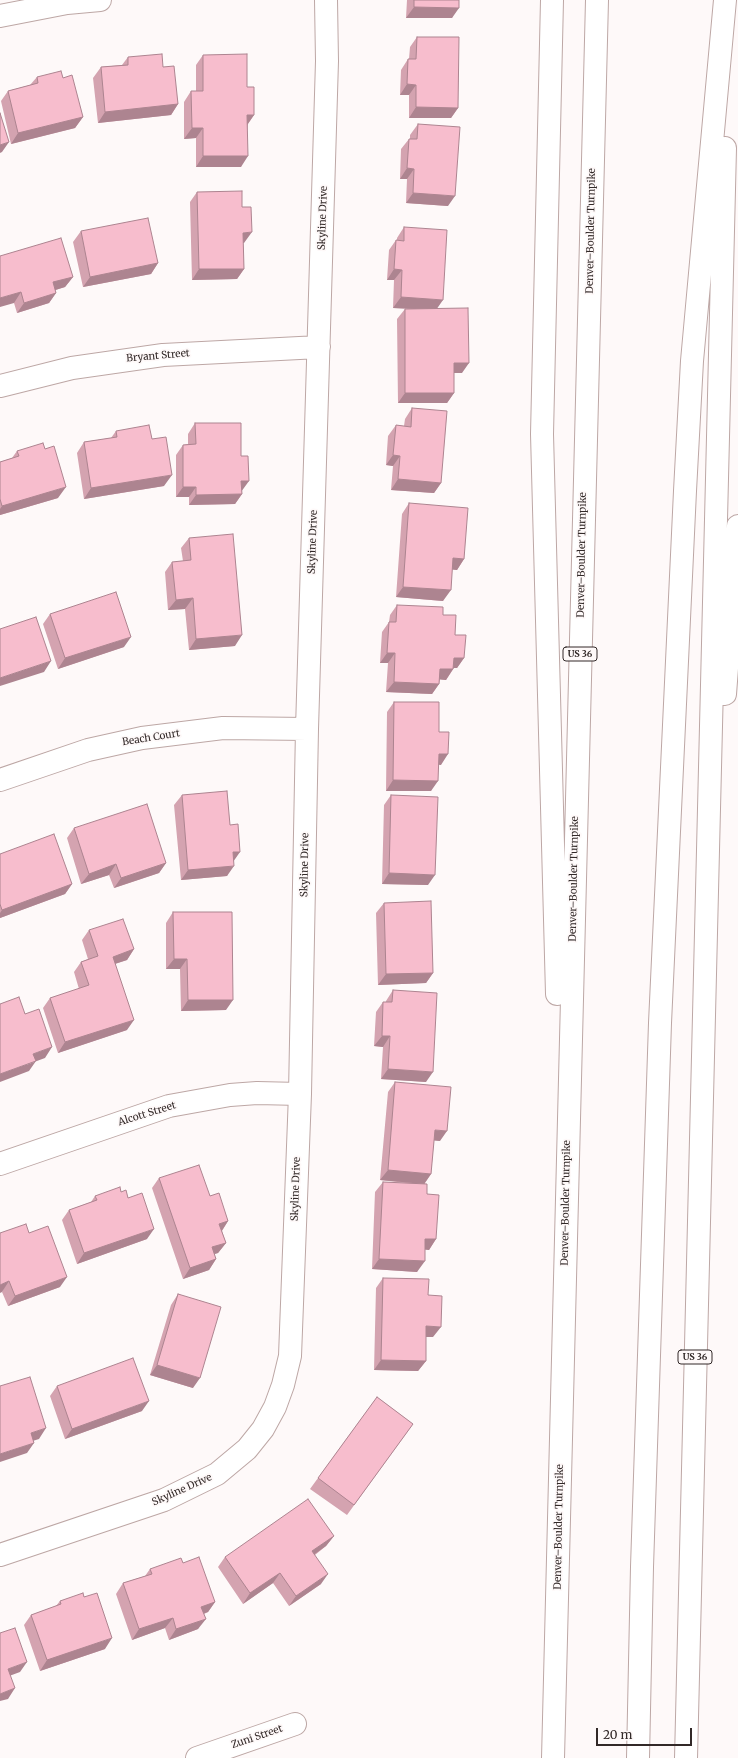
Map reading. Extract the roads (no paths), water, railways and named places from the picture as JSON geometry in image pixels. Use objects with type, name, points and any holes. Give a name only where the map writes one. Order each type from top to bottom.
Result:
[{"type":"main road","points":[[0,16],[66,3],[100,0]]},
{"type":"main road","name":"Skyline Drive","points":[[0,1555],[171,1497],[217,1474],[247,1449],[263,1429],[275,1407],[283,1385],[290,1356],[300,1094],[307,729],[327,61],[326,0]]},
{"type":"main road","points":[[552,0],[542,434],[564,1307]]},
{"type":"main road","name":"Denver–Boulder Turnpike","points":[[553,1758],[597,0]]},
{"type":"main road","points":[[638,1758],[642,1567],[660,1031],[684,507],[692,361],[725,0]]},
{"type":"main road","name":"US 36","points":[[686,1758],[729,0]]},
{"type":"main road","name":"Bryant Street","points":[[0,386],[72,368],[163,354],[319,347]]},
{"type":"main road","points":[[705,957],[738,526]]},
{"type":"main road","name":"Beach Court","points":[[0,780],[88,750],[142,738],[224,728],[307,729]]},
{"type":"main road","name":"Alcott Street","points":[[0,1164],[169,1106],[230,1095],[257,1093],[300,1094]]},
{"type":"main road","name":"Zuni Street","points":[[197,1758],[295,1724]]}]
